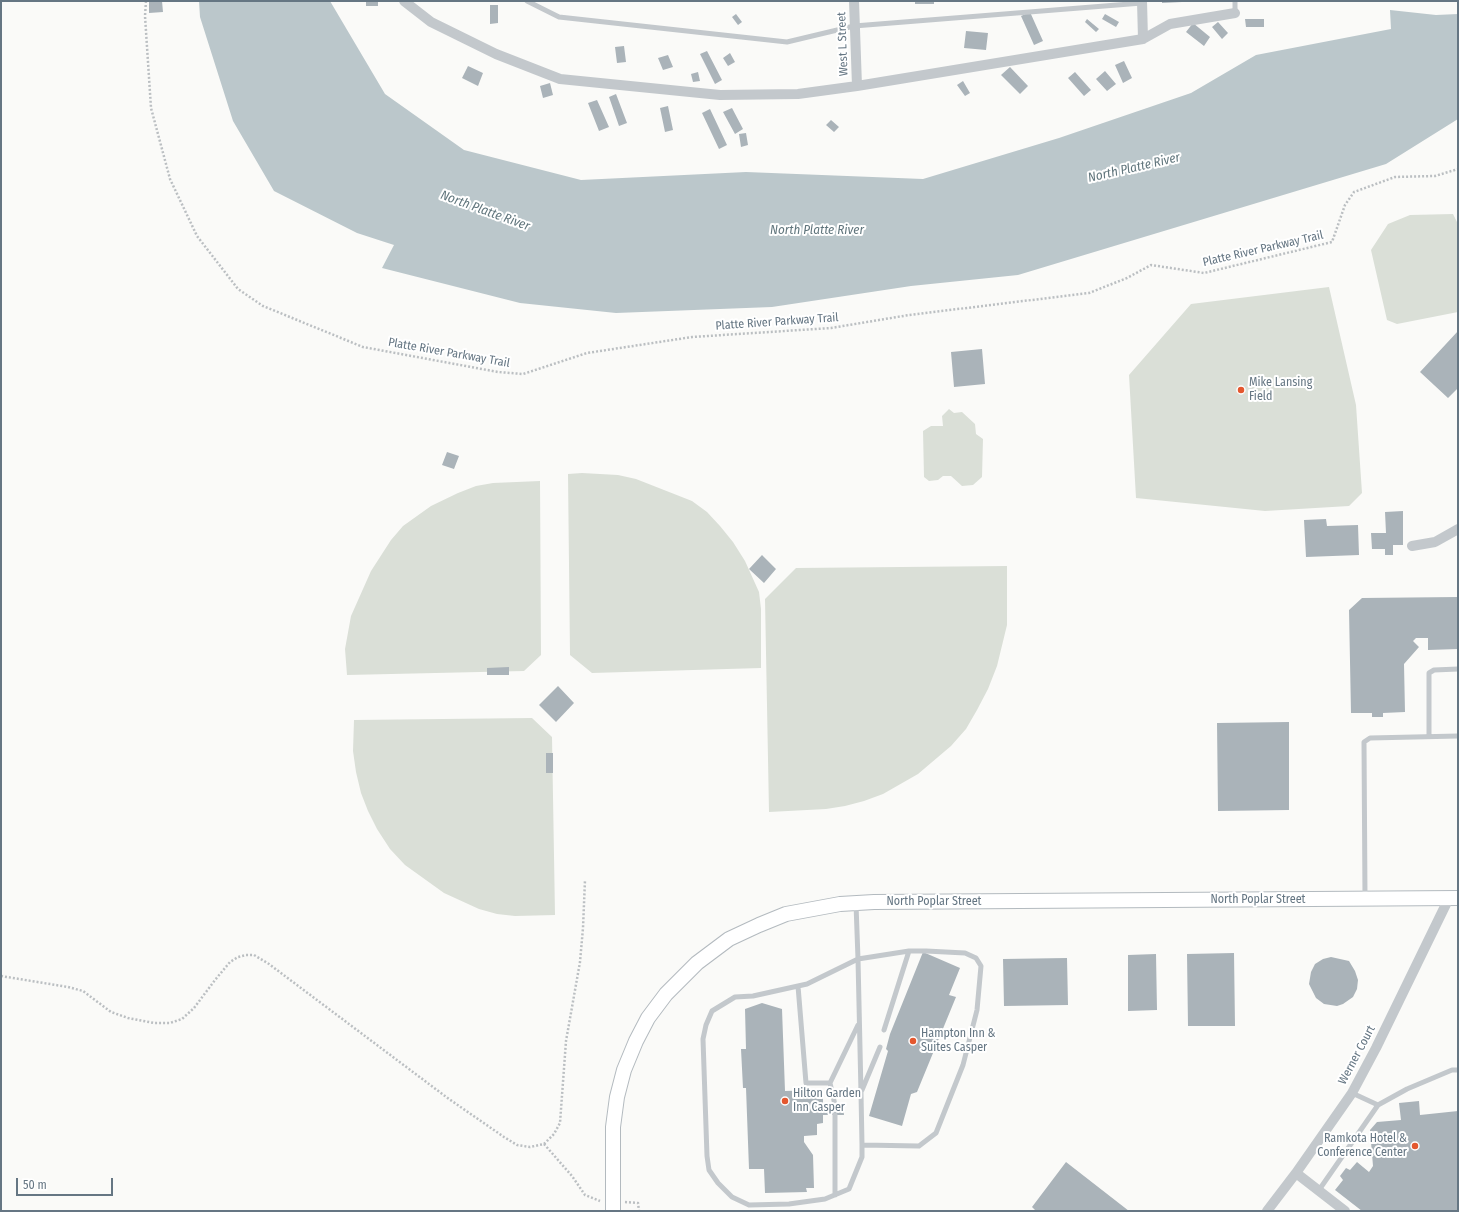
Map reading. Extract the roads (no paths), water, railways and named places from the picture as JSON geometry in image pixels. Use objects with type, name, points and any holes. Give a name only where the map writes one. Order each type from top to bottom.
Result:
[{"type":"main road","name":"North Poplar Street","points":[[613,1207],[613,1127],[617,1097],[624,1070],[636,1041],[648,1018],[666,994],[697,962],[729,939],[786,914],[834,905],[856,903],[1454,898]]},
{"type":"street","points":[[404,1],[431,22],[496,54],[560,79],[720,95],[798,94],[857,86],[1142,38],[1170,24],[1235,13]]},
{"type":"street","name":"West L Street","points":[[854,1],[857,86]]},
{"type":"street","points":[[1142,2],[1142,38]]},
{"type":"street","points":[[1412,546],[1435,542],[1458,529]]},
{"type":"street","name":"Werner Court","points":[[1267,1211],[1296,1173],[1352,1092],[1454,898]]},
{"type":"street","points":[[1296,1173],[1346,1211]]},
{"type":"lane","points":[[527,1],[559,17],[787,42],[854,26],[1142,2]]},
{"type":"lane","points":[[1235,1],[1235,13]]},
{"type":"lane","points":[[1429,736],[1429,673],[1434,670],[1458,669]]},
{"type":"lane","points":[[1365,899],[1364,742],[1370,738],[1458,736]]},
{"type":"lane","points":[[856,903],[858,959],[862,1157],[849,1189],[825,1199],[789,1204],[749,1205],[732,1196],[718,1183],[709,1170],[707,1156],[704,1039],[706,1025],[712,1011],[735,997],[753,996],[807,984],[858,959],[909,951],[965,953],[976,958],[981,966],[977,1010],[963,1065],[936,1133],[919,1146],[862,1145]]},
{"type":"lane","points":[[884,1030],[909,951]]},
{"type":"lane","points":[[798,986],[806,1083],[830,1083]]},
{"type":"lane","points":[[835,1105],[830,1083],[859,1024]]},
{"type":"lane","points":[[861,1093],[880,1047]]},
{"type":"lane","points":[[1318,1190],[1378,1105],[1407,1089],[1452,1070],[1458,1070]]},
{"type":"lane","points":[[1352,1092],[1378,1105]]},
{"type":"lane","points":[[835,1115],[835,1195]]},
{"type":"water","name":"North Platte River","points":[[199,1],[330,1],[385,94],[464,150],[581,180],[746,172],[923,179],[1059,138],[1191,93],[1256,55],[1391,29],[1390,10],[1436,15],[1458,14],[1458,119],[1386,164],[1018,275],[911,286],[772,307],[616,313],[520,303],[382,268],[394,245],[357,233],[274,191],[233,121],[200,17]]},
{"type":"place","name":"Mike Lansing Field","points":[[1241,390]]},
{"type":"place","name":"Hampton Inn & Suites Casper","points":[[913,1041]]},
{"type":"place","name":"Hilton Garden Inn Casper","points":[[785,1101]]},
{"type":"place","name":"Ramkota Hotel & Conference Center","points":[[1415,1146]]}]
